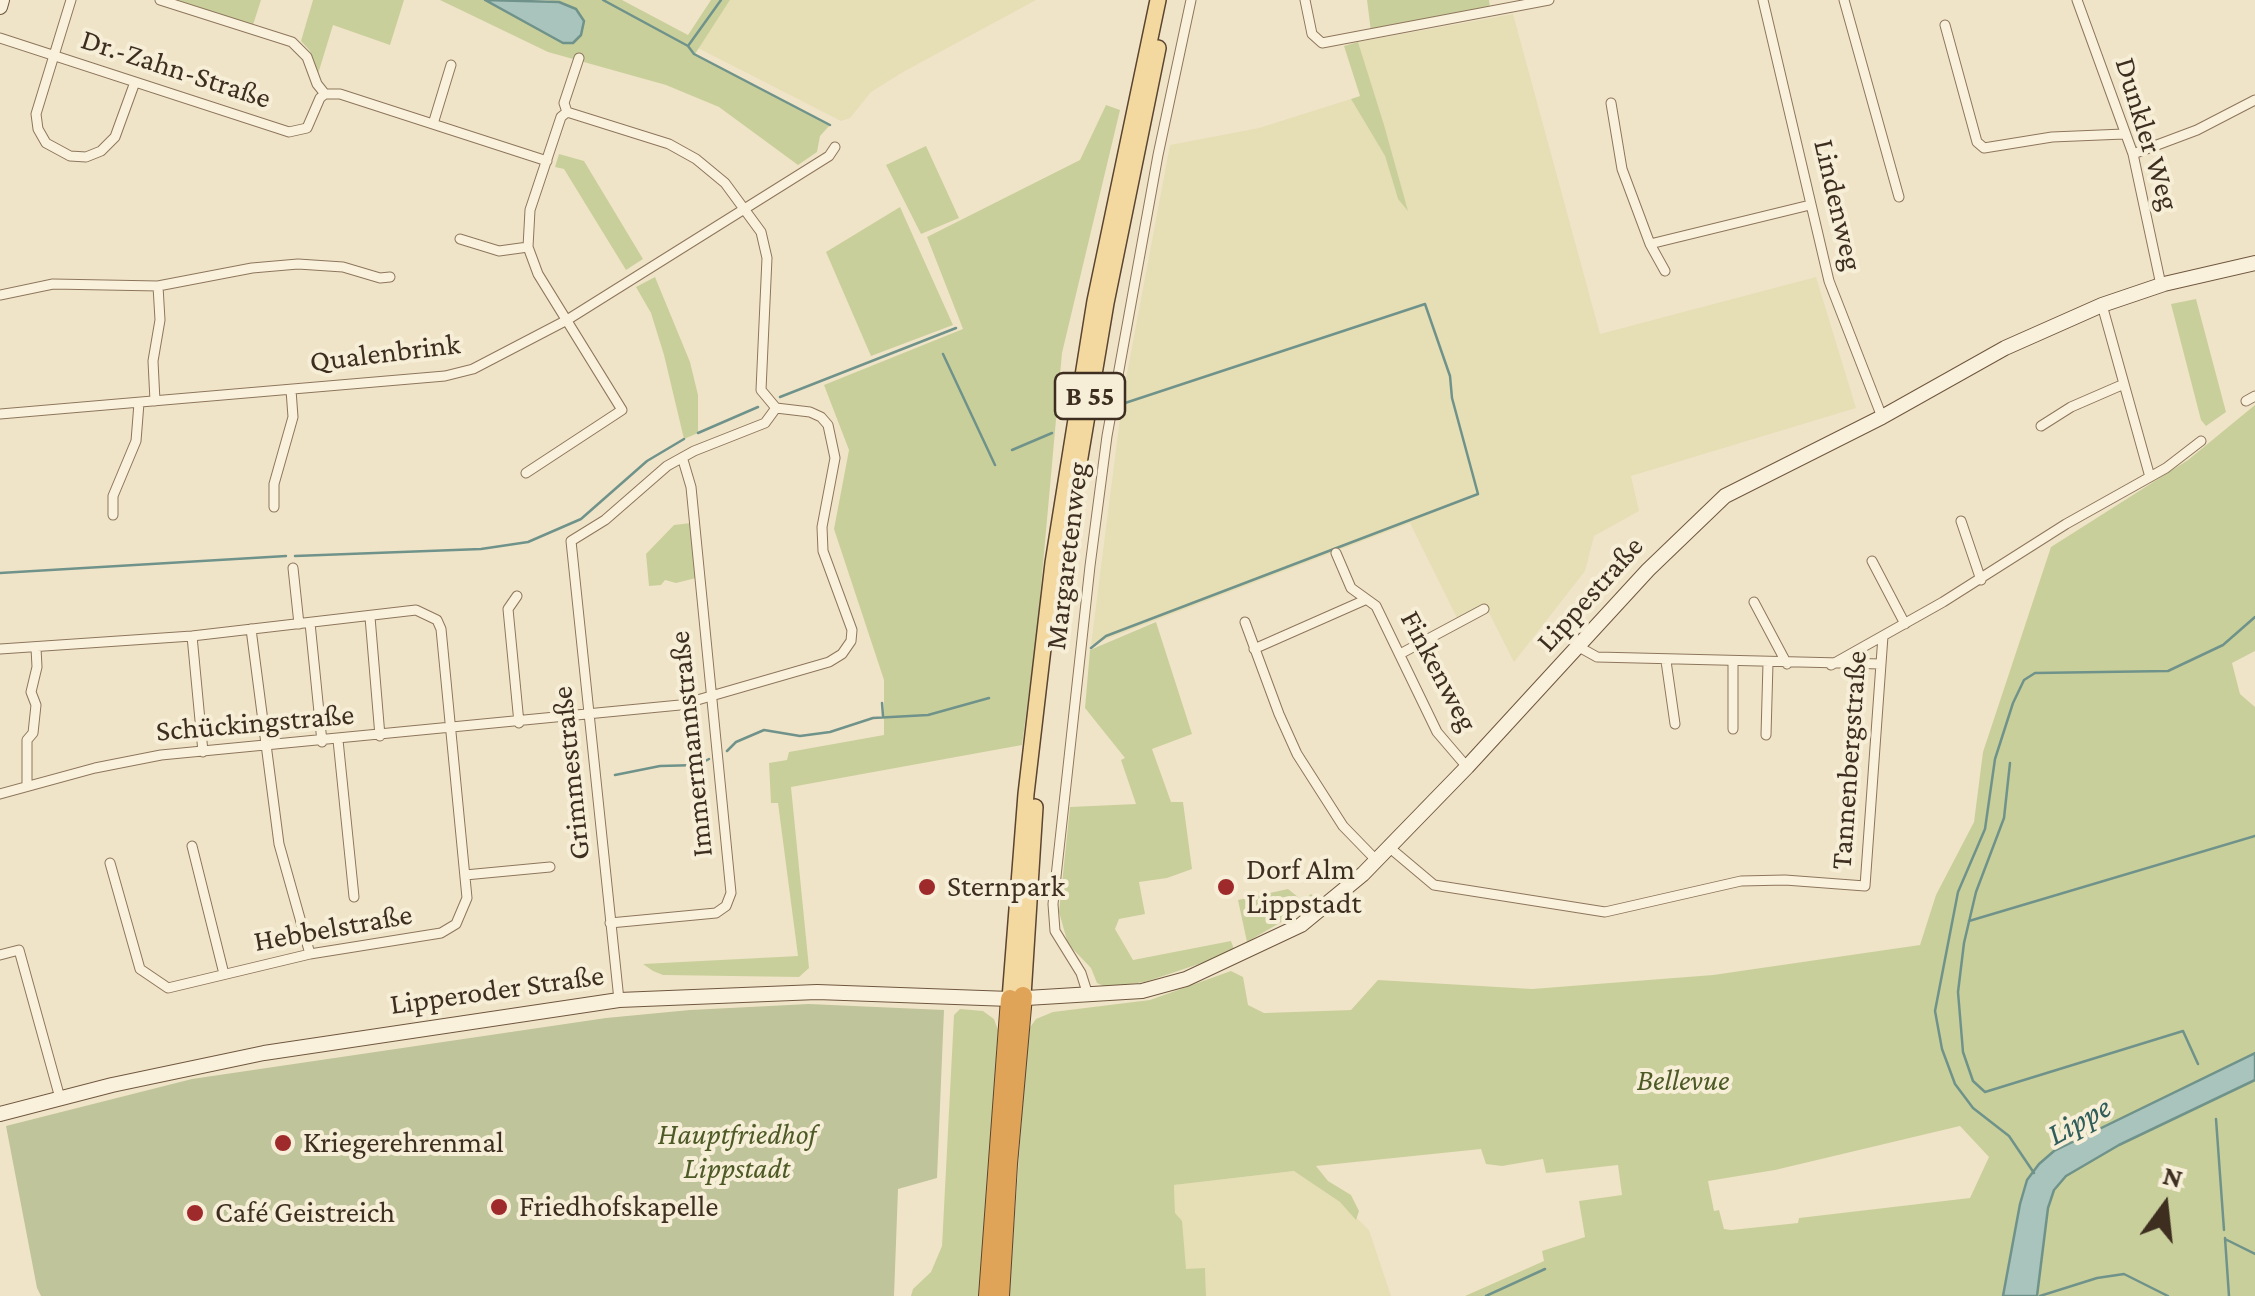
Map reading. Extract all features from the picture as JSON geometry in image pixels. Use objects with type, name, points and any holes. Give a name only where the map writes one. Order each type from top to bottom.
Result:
[{"type":"highway","name":"B 55","points":[[988,1296],[1017,998]]},
{"type":"highway","name":"B 55","points":[[999,1207],[1000,1296]]},
{"type":"main road","name":"B 55","points":[[1017,998],[1026,794],[1056,544],[1095,301],[1158,0]]},
{"type":"main road","name":"B 55","points":[[1017,998],[1063,564],[1110,284],[1169,0]]},
{"type":"main road","name":"Lippestraße","points":[[1017,998],[1142,991],[1256,948],[1300,925],[1390,848],[1648,570],[1725,496],[2004,348],[2102,305],[2162,285],[2255,263]]},
{"type":"main road","name":"Lipperoder Straße","points":[[0,1114],[264,1054],[618,1000],[817,992],[1017,998]]},
{"type":"street","points":[[71,0],[40,96],[38,128],[46,143],[70,156],[86,157],[110,143],[120,128],[135,82]]},
{"type":"street","points":[[160,0],[292,42],[308,57],[317,84],[326,94],[340,94],[546,161]]},
{"type":"street","name":"Margaretenweg","points":[[1088,995],[1081,973],[1055,931],[1052,904],[1107,436],[1158,155],[1191,0]]},
{"type":"street","points":[[1304,0],[1312,34],[1322,43],[1549,0]]},
{"type":"street","name":"Lindenweg","points":[[1763,0],[1829,281],[1882,416]]},
{"type":"street","points":[[1844,0],[1900,197]]},
{"type":"street","name":"Dunkler Weg","points":[[2077,0],[2133,154],[2162,285]]},
{"type":"street","points":[[1946,25],[1977,142],[1984,148],[2052,137],[2124,134]]},
{"type":"street","name":"Dr.-Zahn-Straße","points":[[0,38],[289,132],[307,128],[320,98],[326,94]]},
{"type":"street","points":[[567,112],[564,103],[579,58]]},
{"type":"street","points":[[432,124],[452,65]]},
{"type":"street","points":[[2133,154],[2197,130],[2255,100]]},
{"type":"street","points":[[1612,103],[1622,169],[1650,244],[1666,270]]},
{"type":"street","points":[[526,473],[622,410],[538,274],[528,247],[530,210],[561,117],[567,112]]},
{"type":"street","points":[[567,112],[669,144],[708,168],[744,207],[766,246],[761,390],[776,408],[765,424],[694,451],[683,460]]},
{"type":"street","name":"Qualenbrink","points":[[0,414],[446,376],[473,369],[567,320],[829,156],[835,147]]},
{"type":"street","points":[[1650,244],[1810,205]]},
{"type":"street","points":[[460,239],[499,251],[528,247]]},
{"type":"street","points":[[0,295],[53,284],[158,286],[252,268],[298,264],[343,267],[380,278],[390,277]]},
{"type":"street","points":[[155,401],[153,361],[160,320],[158,286]]},
{"type":"street","points":[[2102,305],[2150,477]]},
{"type":"street","points":[[2041,426],[2071,407],[2124,384]]},
{"type":"street","points":[[274,508],[274,484],[294,418],[292,390]]},
{"type":"street","points":[[114,515],[113,496],[136,442],[139,403]]},
{"type":"street","name":"Schückingstraße","points":[[0,794],[133,760],[680,705],[828,662],[842,654],[851,639],[848,615],[823,551],[822,527],[835,458],[828,425],[821,417],[776,408]]},
{"type":"street","points":[[1831,664],[1980,580],[2066,524],[2150,477],[2201,441]]},
{"type":"street","name":"Grimmestraße","points":[[618,1000],[571,542],[606,520],[667,466],[683,460]]},
{"type":"street","name":"Immermannstraße","points":[[610,924],[716,913],[730,900],[691,487],[683,460]]},
{"type":"street","points":[[1962,521],[1980,580]]},
{"type":"street","name":"Finkenweg","points":[[1336,553],[1351,588],[1376,606],[1437,732],[1467,767]]},
{"type":"street","points":[[1872,560],[1906,624]]},
{"type":"street","points":[[293,568],[322,742]]},
{"type":"street","points":[[517,596],[508,608],[519,723]]},
{"type":"street","name":"Finkenweg","points":[[1254,648],[1365,600]]},
{"type":"street","points":[[1754,602],[1787,664]]},
{"type":"street","points":[[1400,654],[1484,609]]},
{"type":"street","name":"Hebbelstraße","points":[[110,863],[140,970],[168,988],[310,954],[441,934],[456,924],[464,910],[466,875],[441,630],[436,620],[416,610],[370,617]]},
{"type":"street","points":[[0,649],[192,636],[370,617],[380,736]]},
{"type":"street","points":[[1245,622],[1279,714],[1319,791],[1343,826],[1377,861]]},
{"type":"street","points":[[251,630],[279,844],[310,954]]},
{"type":"street","points":[[192,636],[203,752]]},
{"type":"street","name":"Tannenbergstraße","points":[[1390,848],[1434,885],[1606,912],[1741,881],[1866,886],[1882,636]]},
{"type":"street","points":[[1580,647],[1597,658],[1881,664]]},
{"type":"street","points":[[27,786],[27,740],[33,733],[36,705],[31,692],[37,667],[36,648]]},
{"type":"street","points":[[1666,661],[1674,724]]},
{"type":"street","points":[[1733,662],[1733,728]]},
{"type":"street","points":[[1766,734],[1768,663]]},
{"type":"street","points":[[338,740],[354,897]]},
{"type":"street","name":"Hebbelstraße","points":[[192,846],[224,974]]},
{"type":"street","points":[[466,875],[550,867]]},
{"type":"street","points":[[0,955],[19,950],[60,1098]]},
{"type":"shaded area","points":[[730,0],[1036,0],[903,72],[871,92],[850,118],[841,121],[698,48]]},
{"type":"shaded area","points":[[1513,14],[1600,334],[1816,277],[1856,408],[1631,476],[1639,511],[1594,536],[1585,571],[1514,662],[1485,605],[1457,618],[1410,523],[1091,645],[1123,395],[1170,145],[1259,128],[1351,99],[1385,156],[1398,199],[1407,209],[1358,42]]},
{"type":"shaded area","points":[[1295,1171],[1340,1202],[1369,1230],[1391,1296],[1206,1296],[1205,1268],[1186,1270],[1174,1185]]},
{"type":"green space","points":[[177,0],[261,0],[253,25]]},
{"type":"green space","points":[[313,0],[404,0],[390,45],[333,25],[318,74],[310,51],[301,41]]},
{"type":"green space","points":[[440,0],[485,0],[563,43],[573,43],[581,35],[559,2],[546,0],[622,0],[688,35],[711,0],[730,0],[695,54],[830,125],[820,136],[817,152],[798,165],[719,107],[666,85],[548,52]]},
{"type":"green space","points":[[1367,0],[1489,0],[1490,8],[1371,32]]},
{"type":"green space","points":[[1358,42],[1408,211],[1398,199],[1385,156],[1351,99],[1360,96],[1344,46]]},
{"type":"green space","points":[[1106,105],[1120,110],[1062,353],[1037,631],[1022,745],[791,787],[809,968],[799,977],[663,975],[653,971],[643,964],[798,956],[778,803],[771,803],[769,763],[787,760],[789,752],[884,735],[884,680],[834,529],[849,450],[824,385],[963,329],[927,237],[1080,160]]},
{"type":"green space","points":[[926,146],[959,218],[921,234],[886,165]]},
{"type":"green space","points":[[559,154],[584,161],[643,259],[626,270],[564,169],[555,167]]},
{"type":"green space","points":[[900,207],[953,325],[871,356],[826,252]]},
{"type":"green space","points":[[655,277],[690,362],[698,395],[698,433],[684,439],[651,313],[636,287]]},
{"type":"green space","points":[[2196,299],[2226,412],[2206,426],[2201,420],[2171,304]]},
{"type":"green space","name":"Bellevue","points":[[2255,405],[2255,651],[2232,663],[2240,694],[2255,707],[2255,1296],[1465,1296],[1544,1261],[1542,1251],[1585,1237],[1579,1201],[1622,1195],[1618,1165],[1546,1173],[1543,1159],[1502,1166],[1486,1164],[1481,1149],[1316,1166],[1328,1181],[1351,1195],[1359,1211],[1356,1220],[1340,1202],[1294,1171],[1174,1185],[1186,1269],[1205,1268],[1206,1296],[1009,1296],[1028,1030],[1036,1019],[1053,1012],[1150,1000],[1231,971],[1243,977],[1248,1005],[1264,1013],[1351,1010],[1378,980],[1532,989],[1713,975],[1920,945],[1936,895],[1974,822],[1983,752],[2051,547],[2188,460]],"holes":[[[1960,1126],[1989,1157],[1970,1198],[1731,1230],[1724,1229],[1719,1210],[1714,1211],[1708,1181],[1775,1170]]]},
{"type":"green space","points":[[691,523],[696,578],[676,583],[665,580],[661,585],[649,586],[646,554],[674,525]]},
{"type":"green space","points":[[1156,622],[1192,734],[1152,749],[1171,802],[1183,802],[1192,869],[1139,882],[1145,914],[1119,919],[1115,929],[1133,960],[1231,941],[1235,952],[1145,982],[1106,987],[1097,983],[1091,968],[1068,944],[1059,912],[1070,807],[1136,804],[1121,760],[1125,758],[1085,708],[1090,650]]},
{"type":"green space","points":[[1288,889],[1303,901],[1311,894],[1319,900],[1247,942],[1238,900]]},
{"type":"green space","name":"Hauptfriedhof Lippstadt","points":[[809,1004],[944,1010],[937,1178],[898,1189],[894,1296],[41,1296],[37,1288],[6,1126],[192,1079],[606,1018]]},
{"type":"green space","points":[[960,1009],[983,1011],[994,1019],[998,1030],[980,1296],[911,1296],[931,1272],[942,1246],[954,1015]]},
{"type":"water","points":[[485,0],[559,2],[576,9],[584,21],[581,35],[573,43],[563,43]]},
{"type":"water","points":[[2255,1053],[2255,1080],[2119,1145],[2066,1176],[2054,1190],[2048,1208],[2037,1296],[2003,1296],[2020,1204],[2027,1180],[2039,1164],[2054,1151]]},
{"type":"waterway","points":[[603,0],[688,46],[721,0]]},
{"type":"waterway","points":[[688,46],[694,54],[830,125]]},
{"type":"waterway","points":[[1091,648],[1106,636],[1478,494],[1452,398],[1450,376],[1425,304],[1119,405]]},
{"type":"waterway","points":[[780,397],[956,328]]},
{"type":"waterway","points":[[943,354],[995,465]]},
{"type":"waterway","points":[[698,433],[758,407]]},
{"type":"waterway","points":[[1012,450],[1052,433]]},
{"type":"waterway","points":[[295,556],[481,549],[528,542],[581,519],[647,461],[684,439]]},
{"type":"waterway","points":[[0,573],[286,556]]},
{"type":"waterway","points":[[2034,1173],[2009,1136],[1973,1108],[1955,1084],[1942,1049],[1935,1011],[1958,892],[1985,829],[1995,759],[2013,703],[2024,680],[2035,673],[2168,671],[2223,645],[2255,617]]},
{"type":"waterway","points":[[727,751],[736,742],[764,730],[800,736],[830,732],[873,718],[928,715],[989,698]]},
{"type":"waterway","points":[[882,703],[883,716]]},
{"type":"waterway","points":[[615,775],[660,766],[698,765],[709,759]]},
{"type":"waterway","points":[[2010,763],[2004,818],[1976,892],[1958,992],[1963,1052],[1973,1081],[1985,1092],[2183,1031],[2198,1064]]},
{"type":"waterway","points":[[1969,921],[2255,836]]},
{"type":"waterway","points":[[2216,1119],[2224,1230]]},
{"type":"waterway","points":[[2225,1238],[2229,1296]]},
{"type":"waterway","points":[[2225,1239],[2255,1254]]},
{"type":"waterway","points":[[1486,1296],[1545,1269]]},
{"type":"waterway","points":[[2040,1296],[2124,1274],[2168,1296]]},
{"type":"place","name":"Sternpark","points":[[927,887]]},
{"type":"place","name":"Dorf Alm Lippstadt","points":[[1226,887]]},
{"type":"place","name":"Kriegerehrenmal","points":[[283,1143]]},
{"type":"place","name":"Friedhofskapelle","points":[[499,1207]]},
{"type":"place","name":"Café Geistreich","points":[[195,1213]]},
{"type":"water label","name":"Lippe","points":[[2079,1121]]}]
